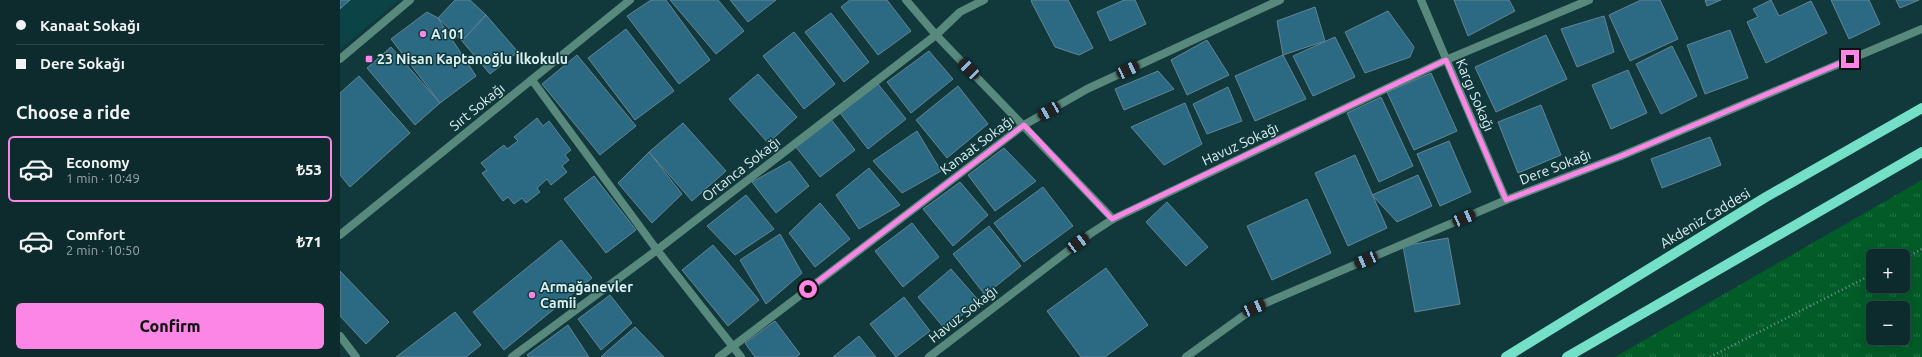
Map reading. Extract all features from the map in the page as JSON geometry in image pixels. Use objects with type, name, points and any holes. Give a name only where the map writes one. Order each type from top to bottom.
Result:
[{"type":"main road","name":"Akdeniz Caddesi","points":[[1506,357],[1766,197],[1922,108]]},
{"type":"main road","points":[[1567,357],[1922,152]]},
{"type":"street","points":[[340,59],[410,0]]},
{"type":"street","name":"Sırt Sokağı","points":[[340,235],[630,0]]},
{"type":"street","points":[[906,0],[936,36],[1024,125],[1112,219]]},
{"type":"street","name":"Ortanca Sokağı","points":[[512,357],[657,250],[936,36],[960,12],[984,0]]},
{"type":"street","name":"Kanaat Sokağı","points":[[719,357],[1024,125],[1087,89],[1280,0]]},
{"type":"street","name":"Kargı Sokağı","points":[[1421,0],[1506,200]]},
{"type":"street","name":"Havuz Sokağı","points":[[929,357],[1090,234],[1112,219],[1446,60],[1589,0]]},
{"type":"street","name":"Dere Sokağı","points":[[1186,357],[1254,308],[1506,200],[1621,156],[1922,29]]},
{"type":"street","points":[[532,80],[657,250],[741,357]]},
{"type":"street","points":[[340,336],[356,357]]},
{"type":"path","points":[[1910,255],[1922,249]]},
{"type":"path","points":[[1710,357],[1866,278]]},
{"type":"shaded area","points":[[340,0],[399,0],[340,49]]},
{"type":"green space","points":[[1922,180],[1922,357],[1615,357]]},
{"type":"building","points":[[340,0],[350,0],[340,9]]},
{"type":"building","points":[[455,0],[470,0],[486,15],[462,41],[438,18]]},
{"type":"building","points":[[651,0],[666,0],[710,60],[679,84],[627,16]]},
{"type":"building","points":[[670,0],[718,0],[744,31],[716,54]]},
{"type":"building","points":[[730,0],[776,0],[748,22]]},
{"type":"building","points":[[850,0],[887,0],[911,31],[878,55],[841,7]]},
{"type":"building","points":[[1068,0],[1093,48],[1079,55],[1055,47],[1031,1]]},
{"type":"building","points":[[1124,0],[1135,0],[1146,24],[1110,41],[1097,12]]},
{"type":"building","points":[[1454,0],[1509,0],[1515,11],[1468,36]]},
{"type":"building","points":[[1641,0],[1660,0],[1678,39],[1630,61],[1609,15]]},
{"type":"building","points":[[1705,0],[1721,0],[1707,6]]},
{"type":"building","points":[[1771,0],[1779,16],[1811,1],[1827,33],[1766,63],[1747,22],[1758,17],[1753,9]]},
{"type":"building","points":[[1831,0],[1869,0],[1880,24],[1849,39]]},
{"type":"building","points":[[1896,0],[1919,0],[1900,8]]},
{"type":"building","points":[[1315,7],[1325,41],[1283,55],[1277,21]]},
{"type":"building","points":[[1388,11],[1414,47],[1410,57],[1365,73],[1345,32]]},
{"type":"building","points":[[427,12],[438,18],[476,76],[440,103],[391,39]]},
{"type":"building","points":[[831,13],[869,62],[844,82],[805,32]]},
{"type":"building","points":[[486,15],[518,52],[490,74],[462,41]]},
{"type":"building","points":[[1604,16],[1614,52],[1577,67],[1561,29]]},
{"type":"building","points":[[626,29],[674,91],[635,120],[588,58]]},
{"type":"building","points":[[1730,30],[1748,78],[1705,94],[1687,45]]},
{"type":"building","points":[[794,32],[835,84],[804,109],[763,56]]},
{"type":"building","points":[[1546,35],[1567,79],[1496,112],[1475,67]]},
{"type":"building","points":[[1335,37],[1355,77],[1313,96],[1293,56]]},
{"type":"building","points":[[1207,40],[1229,75],[1187,95],[1171,60]]},
{"type":"building","points":[[1672,46],[1697,96],[1661,114],[1636,64]]},
{"type":"building","points":[[391,47],[440,103],[415,125],[367,68]]},
{"type":"building","points":[[929,51],[953,79],[911,113],[887,82]]},
{"type":"building","points":[[577,55],[636,126],[600,155],[542,84]]},
{"type":"building","points":[[1283,55],[1306,99],[1255,121],[1235,76]]},
{"type":"building","points":[[1628,70],[1647,113],[1611,129],[1592,85]]},
{"type":"building","points":[[1158,71],[1174,89],[1124,110],[1115,89]]},
{"type":"building","points":[[1431,73],[1457,131],[1414,150],[1387,92]]},
{"type":"building","points":[[758,74],[797,117],[768,143],[729,99]]},
{"type":"building","points":[[359,76],[410,133],[350,187],[340,175],[340,93]]},
{"type":"building","points":[[878,84],[906,119],[868,149],[840,113]]},
{"type":"building","points":[[958,86],[988,124],[947,158],[916,120]]},
{"type":"building","points":[[1228,87],[1242,121],[1207,134],[1193,104]]},
{"type":"building","points":[[1381,97],[1413,166],[1379,182],[1347,113]]},
{"type":"building","points":[[1185,103],[1202,144],[1164,165],[1131,127]]},
{"type":"building","points":[[1541,105],[1561,155],[1518,173],[1498,122]]},
{"type":"building","points":[[537,118],[543,126],[549,121],[571,150],[565,155],[569,160],[562,166],[567,172],[551,185],[547,179],[537,188],[540,192],[526,203],[522,198],[514,204],[508,197],[503,201],[482,173],[487,170],[481,163],[504,145],[507,149],[518,141],[514,137]]},
{"type":"building","points":[[830,118],[855,150],[820,177],[795,146]]},
{"type":"building","points":[[683,123],[726,171],[692,201],[649,152]]},
{"type":"building","points":[[917,131],[941,171],[902,193],[873,161]]},
{"type":"building","points":[[1710,137],[1721,165],[1662,188],[1651,159]]},
{"type":"building","points":[[1449,141],[1471,192],[1440,206],[1417,154]]},
{"type":"building","points":[[1004,148],[1036,181],[995,211],[968,175]]},
{"type":"building","points":[[649,152],[682,194],[652,223],[618,183]]},
{"type":"building","points":[[1355,155],[1387,228],[1348,246],[1315,173]]},
{"type":"building","points":[[790,161],[809,186],[776,213],[752,182]]},
{"type":"building","points":[[869,168],[900,205],[859,229],[836,195]]},
{"type":"building","points":[[1418,175],[1432,206],[1397,222],[1372,195]]},
{"type":"building","points":[[594,176],[636,230],[606,253],[564,199]]},
{"type":"building","points":[[960,182],[988,215],[953,246],[923,209]]},
{"type":"building","points":[[1043,187],[1073,226],[1024,262],[994,223]]},
{"type":"building","points":[[746,195],[774,229],[735,255],[707,226]]},
{"type":"building","points":[[1307,199],[1331,253],[1272,280],[1247,226]]},
{"type":"building","points":[[1167,202],[1208,247],[1186,266],[1146,222]]},
{"type":"building","points":[[820,203],[850,239],[815,267],[789,233]]},
{"type":"building","points":[[912,223],[939,257],[903,287],[875,251]]},
{"type":"building","points":[[989,226],[1021,266],[985,295],[953,254]]},
{"type":"building","points":[[780,234],[802,273],[766,304],[740,260]]},
{"type":"building","points":[[1448,238],[1460,304],[1415,312],[1403,246]]},
{"type":"building","name":"Armağanevler Camii","points":[[561,240],[592,278],[504,350],[473,312]]},
{"type":"building","points":[[713,245],[759,300],[728,326],[682,270]]},
{"type":"building","points":[[1106,268],[1148,325],[1105,357],[1081,357],[1047,311]]},
{"type":"building","points":[[951,269],[979,301],[945,329],[918,297]]},
{"type":"building","points":[[340,271],[389,322],[366,344],[340,316]]},
{"type":"building","points":[[610,295],[632,323],[601,350],[578,319]]},
{"type":"building","points":[[904,297],[930,331],[896,357],[870,324]]},
{"type":"building","points":[[455,312],[481,345],[466,357],[396,357]]},
{"type":"building","points":[[775,321],[800,354],[796,357],[755,357],[745,343]]},
{"type":"building","points":[[568,325],[589,357],[529,357],[527,355]]},
{"type":"building","points":[[635,327],[664,357],[601,357],[604,354]]},
{"type":"building","points":[[859,336],[876,357],[833,357]]},
{"type":"place","name":"A101","points":[[423,34]]},
{"type":"place","name":"23 Nisan Kaptanoğlu İlkokulu","points":[[369,59]]},
{"type":"place","name":"Armağanevler Camii","points":[[532,295]]},
{"type":"route","points":[[808,289],[1024,125],[1112,219],[1446,60],[1506,200],[1621,156],[1850,59]]}]
